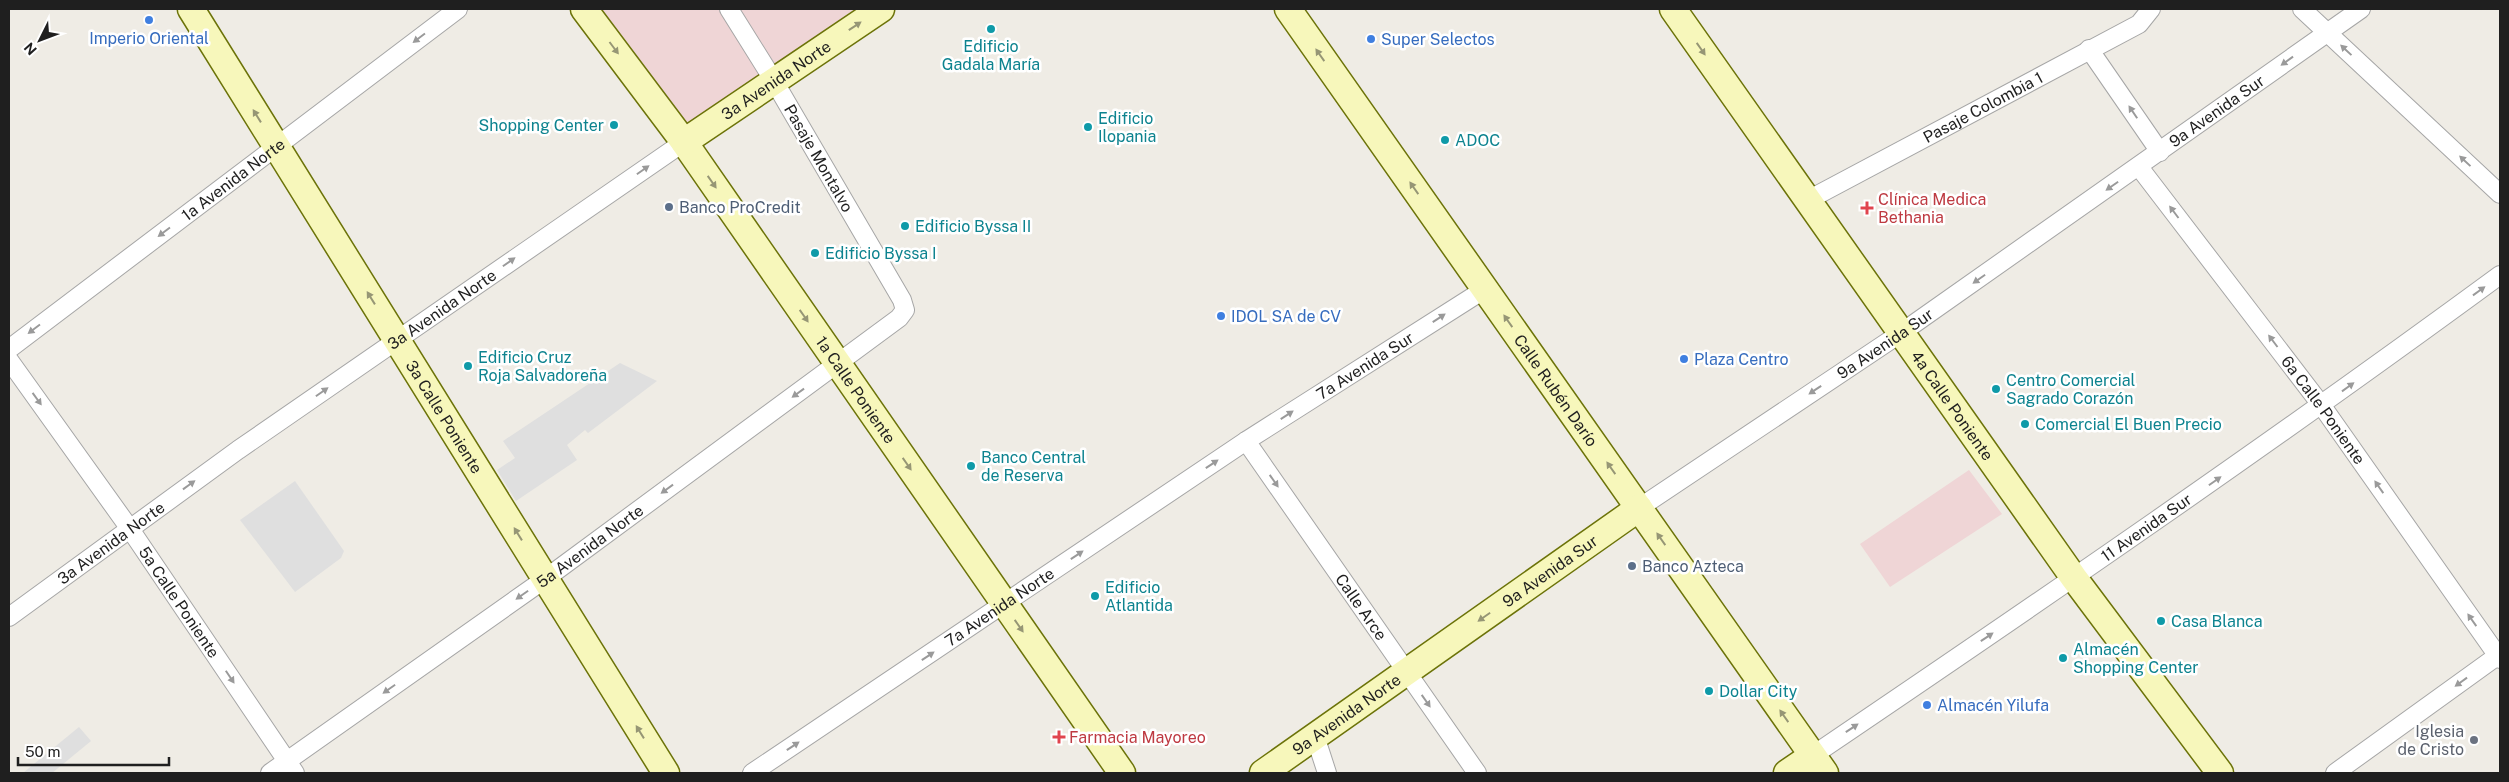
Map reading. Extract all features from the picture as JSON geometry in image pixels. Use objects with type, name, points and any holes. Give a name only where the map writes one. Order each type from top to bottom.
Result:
[{"type":"main road","name":"3a Calle Poniente","points":[[191,9],[666,773]]},
{"type":"main road","name":"1a Calle Poniente","points":[[584,9],[684,142],[1122,773]]},
{"type":"main road","name":"3a Avenida Norte","points":[[684,142],[881,9]]},
{"type":"main road","name":"Calle Rubén Darío","points":[[1288,9],[1818,764]]},
{"type":"main road","name":"4a Calle Poniente","points":[[1673,9],[2074,578],[2220,773]]},
{"type":"main road","name":"9a Avenida Sur","points":[[1406,672],[1639,508]]},
{"type":"main road","name":"9a Avenida Norte","points":[[1263,773],[1406,672]]},
{"type":"main road","name":"11 Avenida Sur","points":[[1787,773],[1818,764]]},
{"type":"street","name":"1a Avenida Norte","points":[[9,349],[458,9]]},
{"type":"street","name":"Pasaje Montalvo","points":[[729,9],[774,81],[902,300],[905,310]]},
{"type":"street","name":"Pasaje Colombia 1","points":[[1808,200],[2139,24],[2151,9]]},
{"type":"street","points":[[2302,9],[2500,194]]},
{"type":"street","name":"9a Avenida Sur","points":[[1639,508],[1901,333],[2361,9]]},
{"type":"street","points":[[2089,49],[2160,152]]},
{"type":"street","name":"3a Avenida Norte","points":[[9,617],[130,528],[397,340],[684,142]]},
{"type":"street","name":"6a Calle Poniente","points":[[2139,167],[2322,406],[2499,656]]},
{"type":"street","name":"11 Avenida Sur","points":[[1818,764],[2074,578],[2322,406],[2500,275]]},
{"type":"street","name":"7a Avenida Sur","points":[[1246,441],[1485,289]]},
{"type":"street","name":"5a Avenida Norte","points":[[270,773],[291,767],[899,318],[905,310]]},
{"type":"street","name":"5a Calle Poniente","points":[[9,360],[130,528],[291,767]]},
{"type":"street","name":"7a Avenida Norte","points":[[752,773],[1246,441]]},
{"type":"street","name":"Calle Arce","points":[[1246,441],[1477,773]]},
{"type":"street","points":[[2335,773],[2499,656]]},
{"type":"street","points":[[1314,736],[1327,773]]},
{"type":"shaded area","points":[[588,9],[878,9],[684,142]]},
{"type":"shaded area","points":[[620,363],[657,381],[588,433],[585,430],[567,445],[577,460],[516,501],[497,470],[515,458],[503,441]]},
{"type":"shaded area","points":[[1969,470],[2002,514],[1890,587],[1860,544]]},
{"type":"shaded area","points":[[295,481],[344,551],[341,558],[295,592],[240,520]]},
{"type":"shaded area","points":[[79,727],[91,741],[52,773],[23,773]]},
{"type":"place","name":"Imperio Oriental","points":[[149,20]]},
{"type":"place","name":"Edificio Gadala María","points":[[991,29]]},
{"type":"place","name":"Super Selectos","points":[[1371,39]]},
{"type":"place","name":"Shopping Center","points":[[614,125]]},
{"type":"place","name":"Edificio Ilopania","points":[[1088,127]]},
{"type":"place","name":"ADOC","points":[[1445,140]]},
{"type":"place","name":"Banco ProCredit","points":[[669,207]]},
{"type":"place","name":"Clínica Medica Bethania","points":[[1867,208]]},
{"type":"place","name":"Edificio Byssa II","points":[[905,226]]},
{"type":"place","name":"Edificio Byssa I","points":[[815,253]]},
{"type":"place","name":"IDOL SA de CV","points":[[1221,316]]},
{"type":"place","name":"Plaza Centro","points":[[1684,359]]},
{"type":"place","name":"Edificio Cruz Roja Salvadoreña","points":[[468,366]]},
{"type":"place","name":"Centro Comercial Sagrado Corazón","points":[[1996,389]]},
{"type":"place","name":"Comercial El Buen Precio","points":[[2025,424]]},
{"type":"place","name":"Banco Central de Reserva","points":[[971,466]]},
{"type":"place","name":"Banco Azteca","points":[[1632,566]]},
{"type":"place","name":"Edificio Atlantida","points":[[1095,596]]},
{"type":"place","name":"Casa Blanca","points":[[2161,621]]},
{"type":"place","name":"Almacén Shopping Center","points":[[2063,658]]},
{"type":"place","name":"Dollar City","points":[[1709,691]]},
{"type":"place","name":"Almacén Yilufa","points":[[1927,705]]},
{"type":"place","name":"Farmacia Mayoreo","points":[[1059,737]]},
{"type":"place","name":"Iglesia de Cristo","points":[[2474,740]]}]
